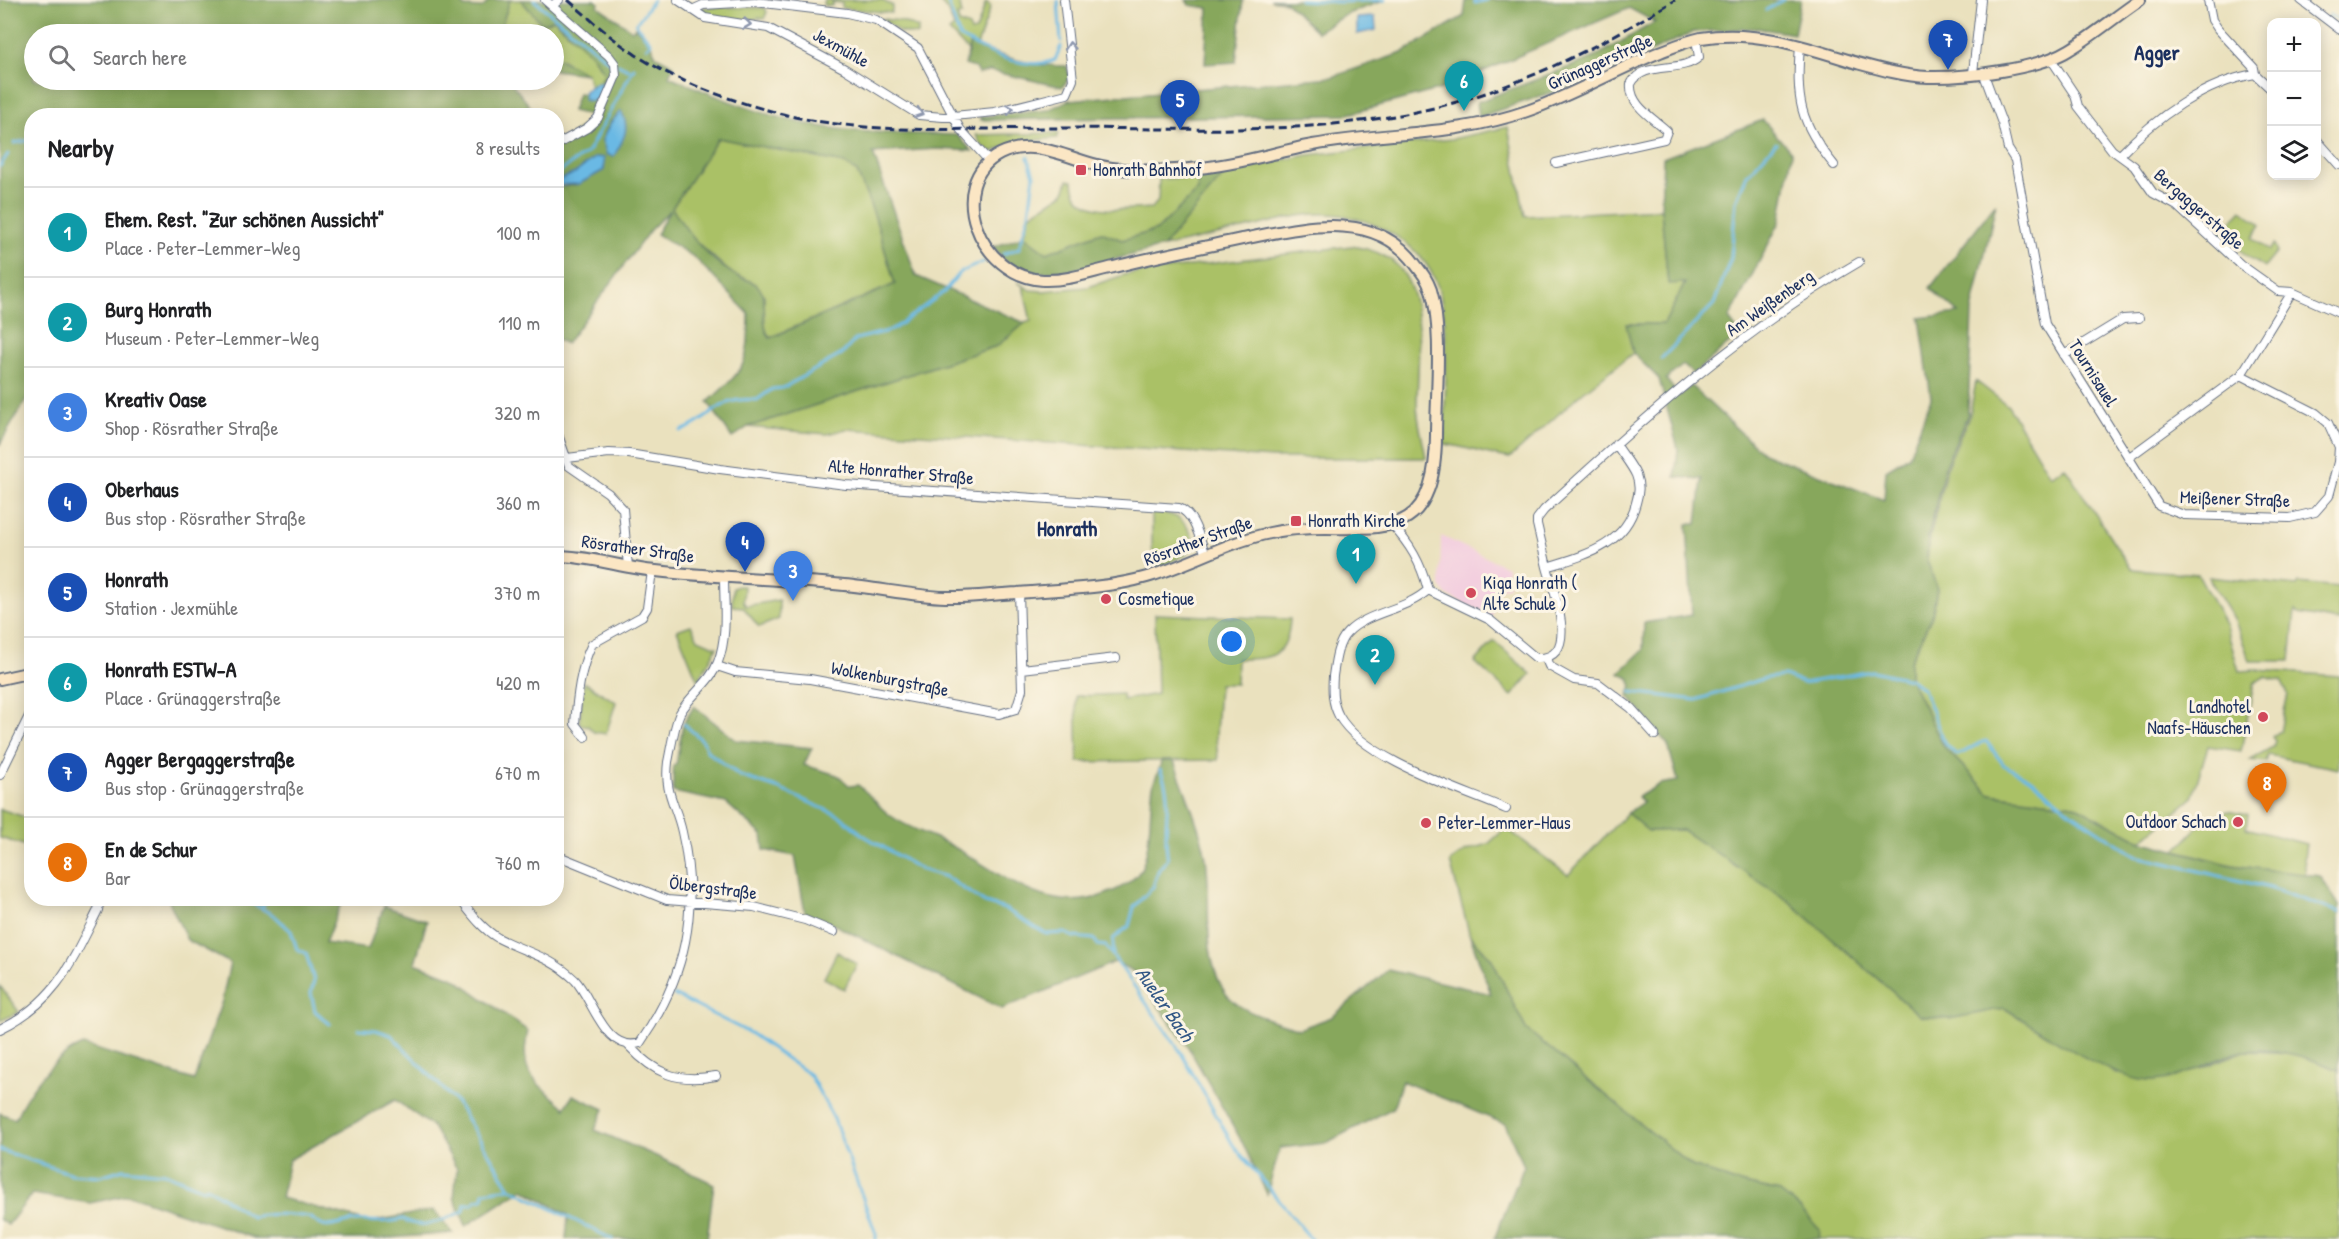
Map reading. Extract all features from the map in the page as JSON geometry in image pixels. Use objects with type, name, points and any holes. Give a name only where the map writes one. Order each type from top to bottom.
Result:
[{"type":"street","points":[[545,0],[609,56],[615,64],[616,76],[598,118],[587,128],[564,141]]},
{"type":"street","points":[[552,6],[559,0]]},
{"type":"street","name":"Jexmühle","points":[[678,0],[705,18],[768,28],[845,69],[919,115],[943,117],[952,114],[995,112],[1067,94],[1073,80],[1064,0]]},
{"type":"street","points":[[1978,72],[1981,0]]},
{"type":"street","name":"Grünaggerstraße","points":[[989,161],[1010,150],[1029,147],[1108,168],[1176,170],[1239,162],[1310,146],[1429,134],[1501,120],[1538,107],[1628,65],[1696,39],[1743,35],[1800,45],[1871,67],[1928,77],[2020,68],[2070,50],[2140,0]]},
{"type":"street","points":[[2208,0],[2212,20],[2267,86]]},
{"type":"street","points":[[2301,0],[2339,29]]},
{"type":"street","points":[[692,10],[703,5],[755,2],[848,13],[876,20],[918,48],[960,129],[989,161]]},
{"type":"street","points":[[1556,163],[1664,140],[1667,131],[1634,99],[1631,84],[1633,79],[1655,69],[1677,68],[1693,63],[1699,57],[1696,39]]},
{"type":"street","points":[[1800,45],[1798,75],[1804,122],[1815,142],[1834,165]]},
{"type":"street","name":"Bergaggerstraße","points":[[2050,59],[2075,95],[2078,106],[2112,150],[2134,166],[2153,193],[2177,206],[2240,264],[2278,291],[2292,292],[2338,312]]},
{"type":"street","name":"Tournisauel","points":[[1978,72],[2002,123],[2008,149],[2015,160],[2040,308],[2045,324],[2128,458]]},
{"type":"street","points":[[2120,155],[2159,119],[2187,102],[2237,77],[2256,74]]},
{"type":"street","points":[[2321,145],[2339,165]]},
{"type":"street","name":"Rösrather Straße","points":[[564,556],[593,558],[652,571],[853,585],[952,598],[1131,581],[1261,534],[1291,529],[1366,529],[1391,524],[1406,518],[1426,500],[1432,485],[1436,456],[1436,321],[1431,292],[1425,278],[1408,254],[1374,232],[1350,227],[1311,226],[1165,254],[1074,276],[1032,279],[1015,273],[990,255],[979,234],[974,212],[976,184],[989,161]]},
{"type":"street","name":"Am Weißenberg","points":[[1547,567],[1538,536],[1537,519],[1616,444],[1700,373],[1805,293],[1859,262]]},
{"type":"street","points":[[2128,458],[2241,375],[2292,292]]},
{"type":"street","points":[[2064,355],[2123,319],[2139,318]]},
{"type":"street","name":"Meißener Straße","points":[[2128,458],[2158,506],[2171,512],[2184,515],[2290,518],[2314,512],[2329,496],[2333,486],[2338,455],[2336,436],[2328,423],[2316,413],[2241,375]]},
{"type":"street","points":[[1428,590],[1490,620],[1536,658],[1554,655],[1561,645],[1562,634],[1547,567],[1604,548],[1630,521],[1639,489],[1637,477],[1616,444]]},
{"type":"street","points":[[564,450],[569,466],[608,493],[623,509],[628,567]]},
{"type":"street","name":"Alte Honrather Straße","points":[[564,459],[629,454],[720,469],[846,485],[1179,508],[1185,510],[1190,517],[1206,555]]},
{"type":"street","points":[[1391,524],[1411,546],[1423,569],[1428,590]]},
{"type":"street","points":[[585,737],[579,733],[575,724],[579,688],[588,652],[599,640],[642,616],[646,608],[652,571]]},
{"type":"street","points":[[628,1046],[640,1043],[670,991],[685,945],[692,901],[682,830],[667,791],[668,762],[680,713],[717,666],[723,648],[724,576]]},
{"type":"street","points":[[1428,590],[1416,599],[1361,623],[1345,635],[1334,671],[1332,691],[1336,710],[1340,718],[1364,741],[1409,770],[1506,809]]},
{"type":"street","name":"Wolkenburgstraße","points":[[717,666],[735,672],[810,679],[999,714],[1017,709],[1022,690],[1019,592]]},
{"type":"street","points":[[1022,669],[1116,658]]},
{"type":"street","points":[[1546,658],[1549,666],[1574,680],[1598,683],[1631,708],[1655,735]]},
{"type":"street","points":[[0,679],[24,674]]},
{"type":"street","points":[[0,776],[24,726]]},
{"type":"street","name":"Ölbergstraße","points":[[564,858],[667,900],[754,907],[805,920],[834,932]]},
{"type":"street","points":[[0,1029],[19,1020],[40,1004],[65,975],[99,906]]},
{"type":"street","points":[[465,906],[481,926],[498,937],[558,964],[577,983],[604,1027],[657,1071],[684,1079],[716,1076]]},
{"type":"shaded area","points":[[1441,536],[1507,567],[1509,587],[1500,588],[1492,616],[1446,595],[1440,586]]},
{"type":"green space","points":[[0,0],[460,0],[465,7],[482,8],[490,0],[510,0],[502,24],[24,24],[24,90],[517,90],[531,108],[24,108],[24,403],[0,444]]},
{"type":"green space","points":[[510,0],[521,0],[542,24],[502,24]]},
{"type":"green space","points":[[521,0],[595,0],[599,3],[598,6],[632,30],[635,27],[648,39],[656,56],[674,65],[669,76],[767,114],[821,127],[957,135],[972,151],[937,149],[873,153],[916,276],[1025,323],[997,346],[748,427],[732,438],[708,402],[730,381],[742,365],[748,345],[749,314],[694,257],[656,234],[670,210],[650,230],[566,344],[564,343],[564,187],[579,184],[604,170],[604,159],[596,157],[575,173],[564,178],[564,140],[597,117],[572,111],[578,93],[592,95],[605,74],[591,54],[564,28],[564,24],[559,24],[554,19],[542,24]],"holes":[[[718,138],[844,163],[857,172],[875,217],[895,284],[770,338],[765,325],[763,297],[757,285],[735,275],[714,260],[691,235],[672,208]]]},
{"type":"green space","points":[[825,0],[881,0],[893,6],[891,13],[842,8],[842,3],[832,2],[832,6],[824,5]]},
{"type":"green space","points":[[938,0],[959,0],[962,15],[957,15],[959,23],[969,27],[971,32],[976,31],[986,2],[991,6],[977,46],[970,43],[968,51],[949,31],[954,27],[947,10]]},
{"type":"green space","points":[[1186,0],[1243,0],[1236,62],[1205,64],[1208,8],[1189,5]]},
{"type":"green space","points":[[1270,0],[1385,0],[1345,15],[1317,32],[1286,2]]},
{"type":"green space","points":[[1466,0],[1801,0],[1794,34],[1756,28],[1694,32],[1588,80],[1479,117],[1477,102],[1593,58],[1655,22],[1629,8],[1445,88],[1345,115],[980,120],[980,117],[1048,110],[1069,100],[1332,77],[1402,53],[1464,16]]},
{"type":"green space","points":[[702,8],[765,8],[767,12],[764,19],[737,21],[701,12]]},
{"type":"green space","points":[[554,19],[559,24],[542,24]]},
{"type":"green space","points":[[882,19],[901,21],[918,28],[918,35],[899,32]]},
{"type":"green space","points":[[564,28],[591,54],[605,74],[592,95],[587,74],[564,61]]},
{"type":"green space","points":[[970,43],[1017,60],[1041,65],[1067,66],[1070,78],[1062,87],[990,71],[978,74],[975,68],[965,65]]},
{"type":"green space","points":[[564,61],[587,74],[564,71]]},
{"type":"green space","points":[[1763,120],[1792,153],[1780,222],[1729,319],[1740,334],[1693,374],[1683,365],[1666,379],[1679,396],[1691,386],[1763,453],[1884,500],[1886,470],[1909,456],[1931,398],[1920,318],[1959,313],[1930,288],[1996,203],[1972,311],[1968,414],[1945,466],[1928,538],[1927,560],[1937,589],[1932,616],[1910,661],[1910,679],[1944,747],[1990,794],[2074,805],[2141,841],[2231,865],[2320,876],[2339,905],[2339,1070],[2282,1052],[2258,1050],[2236,1053],[2166,1079],[2155,1081],[2138,1079],[2119,1074],[2078,1054],[2004,1008],[1949,1019],[1920,1016],[1790,902],[1682,830],[1648,831],[1627,813],[1643,802],[1638,797],[1660,784],[1678,781],[1668,745],[1628,696],[1632,687],[1629,678],[1619,673],[1643,650],[1644,623],[1692,615],[1687,524],[1697,524],[1702,479],[1675,477],[1678,449],[1659,379],[1633,353],[1626,324],[1664,324],[1685,283],[1668,284],[1661,209],[1663,158]]},
{"type":"green space","points":[[1508,127],[1525,216],[1661,209],[1668,283],[1685,283],[1664,324],[1627,324],[1633,353],[1582,393],[1510,458],[1444,444],[1446,349],[1440,294],[1433,276],[1422,259],[1391,233],[1354,218],[1334,214],[1315,214],[1285,218],[1163,247],[1223,175],[1215,173],[1308,155],[1452,139]]},
{"type":"green space","points":[[1059,133],[1057,138],[1016,142],[993,152],[982,146],[976,135]]},
{"type":"green space","points":[[718,138],[844,163],[857,172],[875,217],[895,284],[769,338],[765,331],[764,295],[746,279],[732,274],[686,232],[672,208]]},
{"type":"green space","points":[[1215,173],[1224,175],[1163,247],[1064,272],[1034,273],[1006,262],[993,247],[1024,236],[1047,253],[1101,232],[1122,240],[1157,230],[1198,190],[1197,177]]},
{"type":"green space","points":[[1197,177],[1198,190],[1157,230],[1122,240],[1101,232],[1047,253],[1024,236],[1030,215],[1064,193],[1068,180],[1073,181],[1076,193],[1082,201],[1091,206],[1115,210],[1152,208],[1158,201],[1159,179]]},
{"type":"green space","points":[[2242,210],[2261,225],[2252,238],[2269,250],[2274,244],[2277,252],[2264,268],[2219,235]]},
{"type":"green space","points":[[1351,246],[1373,251],[1386,257],[1400,269],[1409,284],[1418,324],[1417,410],[1426,458],[1273,458],[846,429],[827,434],[748,427],[997,346],[1025,323],[1031,321],[1023,286],[1017,282],[1030,290],[1043,291],[1088,287],[1127,274]]},
{"type":"green space","points":[[1976,381],[2008,406],[2050,476],[2065,467],[2131,569],[2198,574],[2226,626],[2239,671],[2257,670],[2339,676],[2339,769],[2268,755],[2266,762],[2249,760],[2273,747],[2275,741],[2272,737],[2280,731],[2288,694],[2281,681],[2264,677],[2254,683],[2241,751],[2208,746],[2192,798],[2141,841],[2074,805],[1990,794],[1944,747],[1910,679],[1910,661],[1932,616],[1937,589],[1927,560],[1930,537],[1947,466],[1970,414]]},
{"type":"green space","points":[[1152,512],[1178,518],[1186,526],[1193,539],[1186,555],[1157,567],[1152,548]]},
{"type":"green space","points":[[2208,577],[2297,586],[2299,583],[2339,587],[2339,621],[2298,614],[2295,611],[2290,661],[2250,661],[2235,621]]},
{"type":"green space","points":[[744,586],[743,601],[746,606],[779,600],[779,619],[759,627],[743,607],[732,606],[733,588]]},
{"type":"green space","points":[[1155,614],[1290,619],[1289,632],[1286,642],[1276,654],[1268,657],[1237,659],[1236,684],[1219,684],[1216,736],[1218,760],[1078,762],[1076,696],[1122,694],[1123,700],[1157,694]]},
{"type":"green space","points":[[691,625],[698,639],[717,647],[698,681],[677,630]]},
{"type":"green space","points":[[1494,641],[1531,674],[1512,696],[1475,662]]},
{"type":"green space","points":[[584,682],[616,702],[606,734],[594,732],[588,726],[579,724]]},
{"type":"green space","points":[[694,706],[736,740],[812,748],[804,765],[837,775],[850,786],[858,785],[898,821],[952,846],[1025,889],[1064,900],[1084,900],[1106,894],[1123,886],[1137,875],[1142,867],[1148,846],[1152,795],[1161,761],[1174,761],[1205,853],[1211,956],[1223,989],[1237,1004],[1256,1015],[1299,1029],[1332,1017],[1388,970],[1491,994],[1470,936],[1491,958],[1526,1029],[1692,1166],[1735,1182],[1780,1192],[1800,1208],[1820,1230],[1819,1239],[1494,1239],[1524,1166],[1505,1124],[1402,1081],[1393,1108],[1326,1143],[1280,1148],[1267,1194],[1242,1142],[1188,1047],[1133,971],[1115,962],[1002,1009],[837,926],[805,913],[795,856],[764,850],[762,835],[726,803],[673,792],[673,766],[676,765],[683,724]]},
{"type":"green space","points":[[0,809],[24,817],[24,845],[0,838]]},
{"type":"green space","points":[[2227,811],[2248,815],[2246,828],[2306,844],[2304,858],[2306,875],[2232,865],[2176,850],[2209,816],[2223,815]]},
{"type":"green space","points":[[1627,813],[1649,831],[1682,830],[1790,902],[1920,1016],[1949,1019],[2004,1008],[2117,1074],[2201,1068],[2245,1051],[2295,1053],[2339,1070],[2339,1239],[1819,1239],[1819,1230],[1780,1192],[1735,1182],[1692,1166],[1526,1029],[1491,958],[1470,936],[1450,862],[1466,851],[1488,844],[1506,828],[1568,875]]},
{"type":"green space","points":[[171,906],[340,906],[325,943],[368,949],[384,906],[427,921],[415,963],[454,978],[528,1031],[525,1058],[527,1068],[537,1083],[565,1108],[573,1095],[604,1109],[595,1130],[714,1184],[707,1239],[566,1239],[568,1215],[523,1189],[466,1226],[454,1198],[457,1169],[433,1127],[395,1100],[289,1160],[281,1198],[369,1222],[434,1210],[453,1233],[376,1239],[257,1239],[129,1195],[90,1203],[32,1194],[8,1225],[0,1220],[0,1113],[15,1119],[34,1086],[62,1057],[83,1045],[194,1080],[222,1001],[230,963],[187,940]]},
{"type":"green space","points":[[837,952],[857,964],[844,989],[824,978]]},
{"type":"green space","points":[[0,986],[19,1012],[0,1021]]},
{"type":"water","points":[[1375,17],[1376,30],[1357,34],[1357,18]]},
{"type":"water","points":[[596,83],[603,83],[603,94],[593,101],[584,100],[584,91]]},
{"type":"water","points":[[621,111],[624,117],[625,134],[614,156],[607,155],[602,140],[611,122]]},
{"type":"water","points":[[596,157],[604,158],[604,170],[579,184],[564,185],[564,178],[575,173]]},
{"type":"waterway","points":[[534,0],[563,24]]},
{"type":"waterway","points":[[647,47],[651,43],[636,24],[653,0]]},
{"type":"waterway","points":[[947,0],[960,38],[1006,59],[1030,64],[1043,63],[1055,60],[1061,46]]},
{"type":"waterway","points":[[1300,0],[1340,2],[1385,0]]},
{"type":"waterway","points":[[1475,0],[1475,3],[1487,0]]},
{"type":"waterway","points":[[1766,10],[1783,0]]},
{"type":"waterway","points":[[1058,1],[1061,41]]},
{"type":"waterway","points":[[2329,15],[2339,20]]},
{"type":"waterway","points":[[564,25],[611,63]]},
{"type":"waterway","points":[[618,64],[632,71],[634,68]]},
{"type":"waterway","points":[[564,168],[588,152],[632,71]]},
{"type":"waterway","points":[[14,143],[24,141]]},
{"type":"waterway","points":[[1661,359],[1714,304],[1731,258],[1736,201],[1747,175],[1776,143]]},
{"type":"waterway","points":[[0,166],[8,154]]},
{"type":"waterway","points":[[1003,254],[1019,248],[1029,214],[1034,175],[1028,157]]},
{"type":"waterway","points":[[681,431],[732,401],[757,400],[772,389],[783,388],[842,354],[856,339],[892,330],[944,292],[959,273],[983,262]]},
{"type":"waterway","points":[[1631,692],[1696,700],[1766,678],[1784,676],[1804,683],[1872,671],[1910,679],[1923,689],[1945,744],[1957,755],[1986,741],[2004,765],[2032,780],[2073,814],[2136,856],[2270,888],[2339,912]]},
{"type":"waterway","points":[[684,724],[703,741],[707,751],[740,776],[777,788],[840,816],[863,835],[920,869],[946,877],[985,903],[1005,909],[1046,934],[1065,933],[1074,937],[1094,939],[1098,945],[1106,946],[1113,956]]},
{"type":"waterway","name":"Aueler Bach","points":[[1160,770],[1167,792],[1166,847],[1168,859],[1159,869],[1153,887],[1134,907],[1129,926],[1113,939],[1113,956],[1180,1051],[1233,1145],[1311,1239]]},
{"type":"waterway","points":[[257,906],[275,916],[291,931],[297,949],[306,953],[314,981],[311,993],[315,1011],[330,1024]]},
{"type":"waterway","points":[[674,995],[750,1033],[810,1075],[834,1119],[876,1239]]},
{"type":"waterway","points":[[359,1029],[376,1030],[391,1035],[457,1103],[510,1188]]},
{"type":"waterway","points":[[0,1150],[72,1174],[101,1176],[123,1169],[165,1173],[203,1189],[207,1187],[252,1217],[272,1214],[301,1216],[324,1226],[352,1221],[385,1222],[403,1219],[411,1223],[434,1223],[464,1211],[465,1204],[473,1204],[476,1200],[483,1199],[484,1192],[510,1188],[612,1239]]},
{"type":"railway","points":[[568,0],[636,55],[702,88],[737,101],[806,119],[842,125],[913,129],[1256,129],[1356,122],[1405,114],[1453,103],[1512,84],[1595,46],[1675,0]]},
{"type":"place","name":"Agger Bergaggerstraße","points":[[1948,70]]},
{"type":"place","name":"Honrath ESTW-A","points":[[1464,111]]},
{"type":"place","name":"Honrath","points":[[1180,130]]},
{"type":"place","name":"Honrath Bahnhof","points":[[1081,170]]},
{"type":"place","name":"Honrath Kirche","points":[[1296,521]]},
{"type":"place","name":"Oberhaus","points":[[745,572]]},
{"type":"place","name":"Ehem. Rest. \"Zur schönen Aussicht\"","points":[[1356,584]]},
{"type":"place","name":"Kiga Honrath ( Alte Schule )","points":[[1471,593]]},
{"type":"place","name":"Cosmetique","points":[[1106,599]]},
{"type":"place","name":"Kreativ Oase","points":[[793,601]]},
{"type":"place","name":"Burg Honrath","points":[[1375,685]]},
{"type":"place","name":"Landhotel Naafs-Häuschen","points":[[2263,717]]},
{"type":"place","name":"En de Schur","points":[[2267,813]]},
{"type":"place","name":"Outdoor Schach","points":[[2238,822]]},
{"type":"place","name":"Peter-Lemmer-Haus","points":[[1426,823]]},
{"type":"district","name":"Agger","points":[[2157,53]]},
{"type":"district","name":"Honrath","points":[[1067,529]]}]
